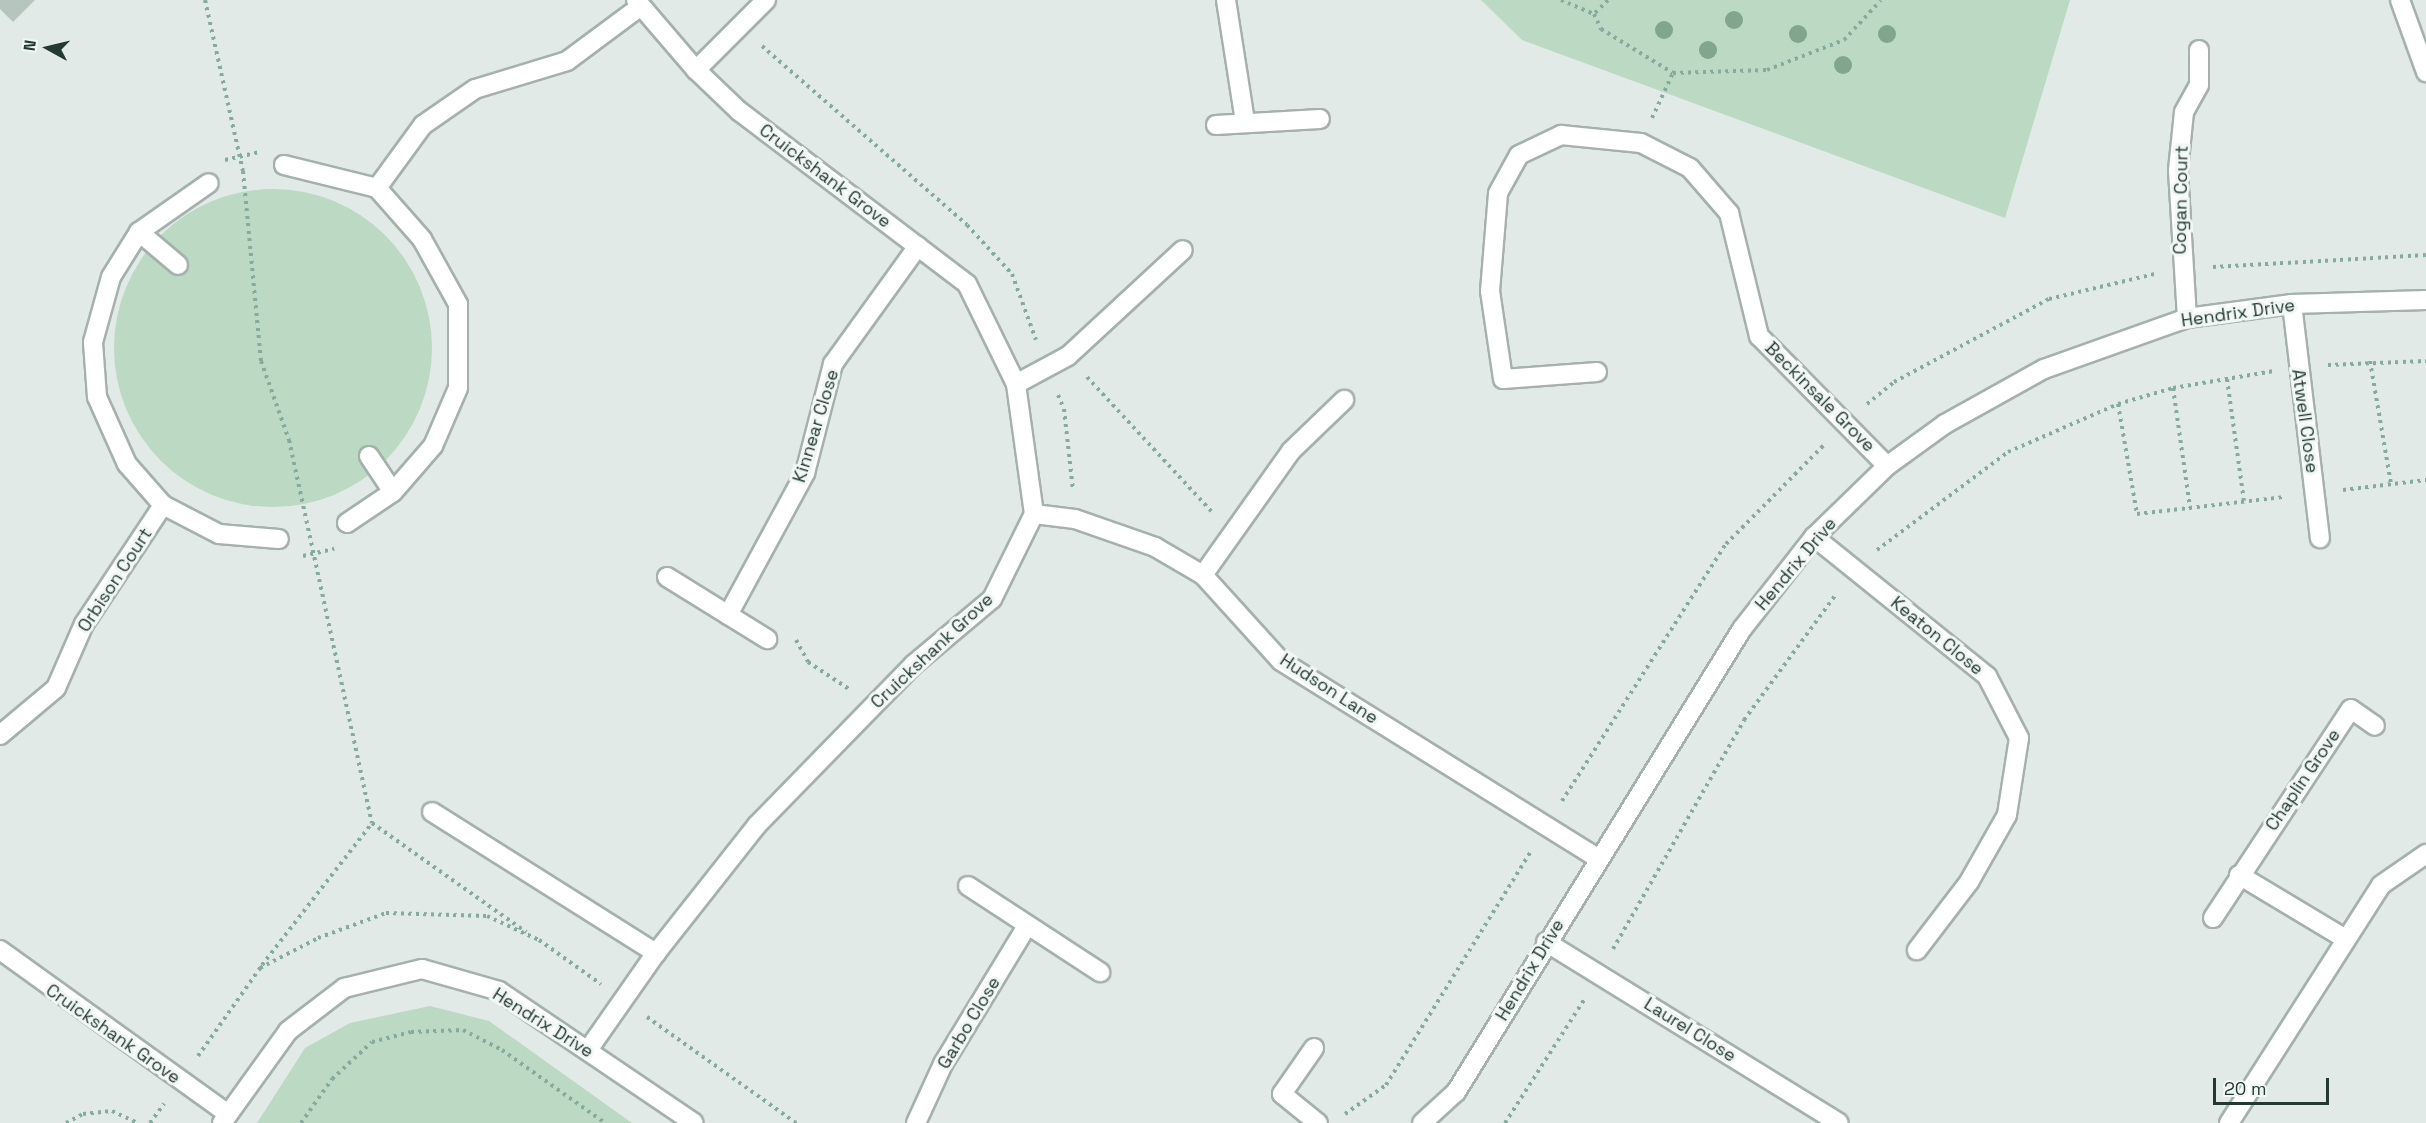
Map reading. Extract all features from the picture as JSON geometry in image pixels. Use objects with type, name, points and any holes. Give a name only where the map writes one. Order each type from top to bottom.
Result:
[{"type":"street","points":[[696,70],[766,0]]},
{"type":"street","points":[[1226,0],[1245,121]]},
{"type":"street","points":[[2400,0],[2426,72]]},
{"type":"street","points":[[377,188],[423,125],[466,95],[567,62],[639,3]]},
{"type":"street","name":"Cruickshank Grove","points":[[588,1050],[656,952],[757,825],[874,705],[992,599],[1034,514],[1016,384],[967,284],[740,112],[696,70],[639,3]]},
{"type":"street","name":"Cogan Court","points":[[2187,318],[2178,170],[2184,112],[2199,85],[2199,50]]},
{"type":"street","points":[[1216,125],[1245,121],[1320,119]]},
{"type":"street","name":"Beckinsale Grove","points":[[1597,372],[1503,379],[1490,291],[1498,193],[1519,155],[1561,135],[1641,143],[1690,168],[1729,213],[1759,336],[1887,466]]},
{"type":"street","points":[[284,165],[377,188],[422,239],[458,304],[458,388],[433,446],[393,492],[347,523]]},
{"type":"street","points":[[209,183],[139,232],[111,277],[93,342],[97,398],[127,464],[163,505],[219,534],[279,539]]},
{"type":"street","points":[[139,232],[178,266]]},
{"type":"street","name":"Kinnear Close","points":[[728,615],[805,473],[833,364],[918,246]]},
{"type":"street","points":[[1016,384],[1068,356],[1183,250]]},
{"type":"street","name":"Hendrix Drive","points":[[1422,1123],[1456,1092],[1546,942],[1742,629],[1814,537],[1887,466],[1945,424],[2044,369],[2187,318],[2292,304],[2426,300]]},
{"type":"street","name":"Atwell Close","points":[[2292,304],[2320,538]]},
{"type":"street","points":[[1203,575],[1291,451],[1344,400]]},
{"type":"street","points":[[369,456],[393,492]]},
{"type":"street","name":"Orbison Court","points":[[0,735],[56,688],[84,624],[163,505]]},
{"type":"street","name":"Hudson Lane","points":[[1034,514],[1076,519],[1155,547],[1203,575],[1281,661],[1598,858]]},
{"type":"street","name":"Keaton Close","points":[[1814,537],[1987,676],[2019,738],[2007,815],[1970,882],[1917,950]]},
{"type":"street","points":[[667,578],[767,639]]},
{"type":"street","name":"Chaplin Grove","points":[[2213,918],[2239,875],[2351,709],[2375,726]]},
{"type":"street","points":[[432,812],[656,952]]},
{"type":"street","points":[[2229,1123],[2344,938],[2381,885],[2426,854]]},
{"type":"street","points":[[2239,875],[2344,938]]},
{"type":"street","points":[[968,886],[1100,972]]},
{"type":"street","name":"Garbo Close","points":[[916,1123],[943,1064],[1028,926]]},
{"type":"street","name":"Laurel Close","points":[[1546,942],[1834,1122]]},
{"type":"street","name":"Cruickshank Grove","points":[[0,950],[225,1119]]},
{"type":"street","name":"Hendrix Drive","points":[[225,1119],[288,1031],[344,988],[422,969],[499,991],[694,1123]]},
{"type":"street","points":[[1314,1048],[1282,1094],[1318,1123]]},
{"type":"path","points":[[205,0],[236,158],[243,171],[257,285],[261,361],[290,440],[316,553],[372,824],[535,938]]},
{"type":"path","points":[[1561,0],[1594,14],[1601,30],[1673,73],[1767,70],[1844,40],[1881,0]]},
{"type":"path","points":[[1594,14],[1608,0]]},
{"type":"path","points":[[1641,143],[1673,73]]},
{"type":"path","points":[[209,183],[208,164],[264,151],[284,165]]},
{"type":"path","points":[[1068,356],[1232,534]]},
{"type":"path","points":[[2370,361],[2391,484]]},
{"type":"path","points":[[2227,379],[2244,501]]},
{"type":"path","points":[[2173,388],[2190,508]]},
{"type":"path","points":[[2118,404],[2137,514],[2426,480]]},
{"type":"path","points":[[279,539],[294,558],[345,547],[347,523]]},
{"type":"path","points":[[767,639],[783,631],[796,640],[808,662],[874,705]]},
{"type":"path","points":[[260,968],[372,824]]},
{"type":"path","points":[[301,1123],[332,1079],[372,1042],[411,1032],[464,1030],[502,1050],[605,1123]]},
{"type":"path","points":[[66,1123],[82,1114],[112,1111],[138,1123]]},
{"type":"green space","points":[[1481,0],[2070,0],[2005,218],[1522,40]]},
{"type":"green space","points":[[257,189],[289,189],[319,196],[348,207],[362,215],[386,235],[406,259],[420,287],[432,332],[432,364],[420,409],[406,437],[386,461],[362,481],[334,495],[289,507],[257,507],[212,495],[184,481],[160,461],[140,437],[126,409],[117,379],[114,364],[114,332],[126,287],[140,259],[160,235],[184,215],[212,201],[242,192]]},
{"type":"green space","points":[[430,1006],[489,1021],[632,1123],[257,1123],[305,1048],[350,1023]]},
{"type":"building","points":[[0,0],[35,0],[13,22],[0,9]]}]
